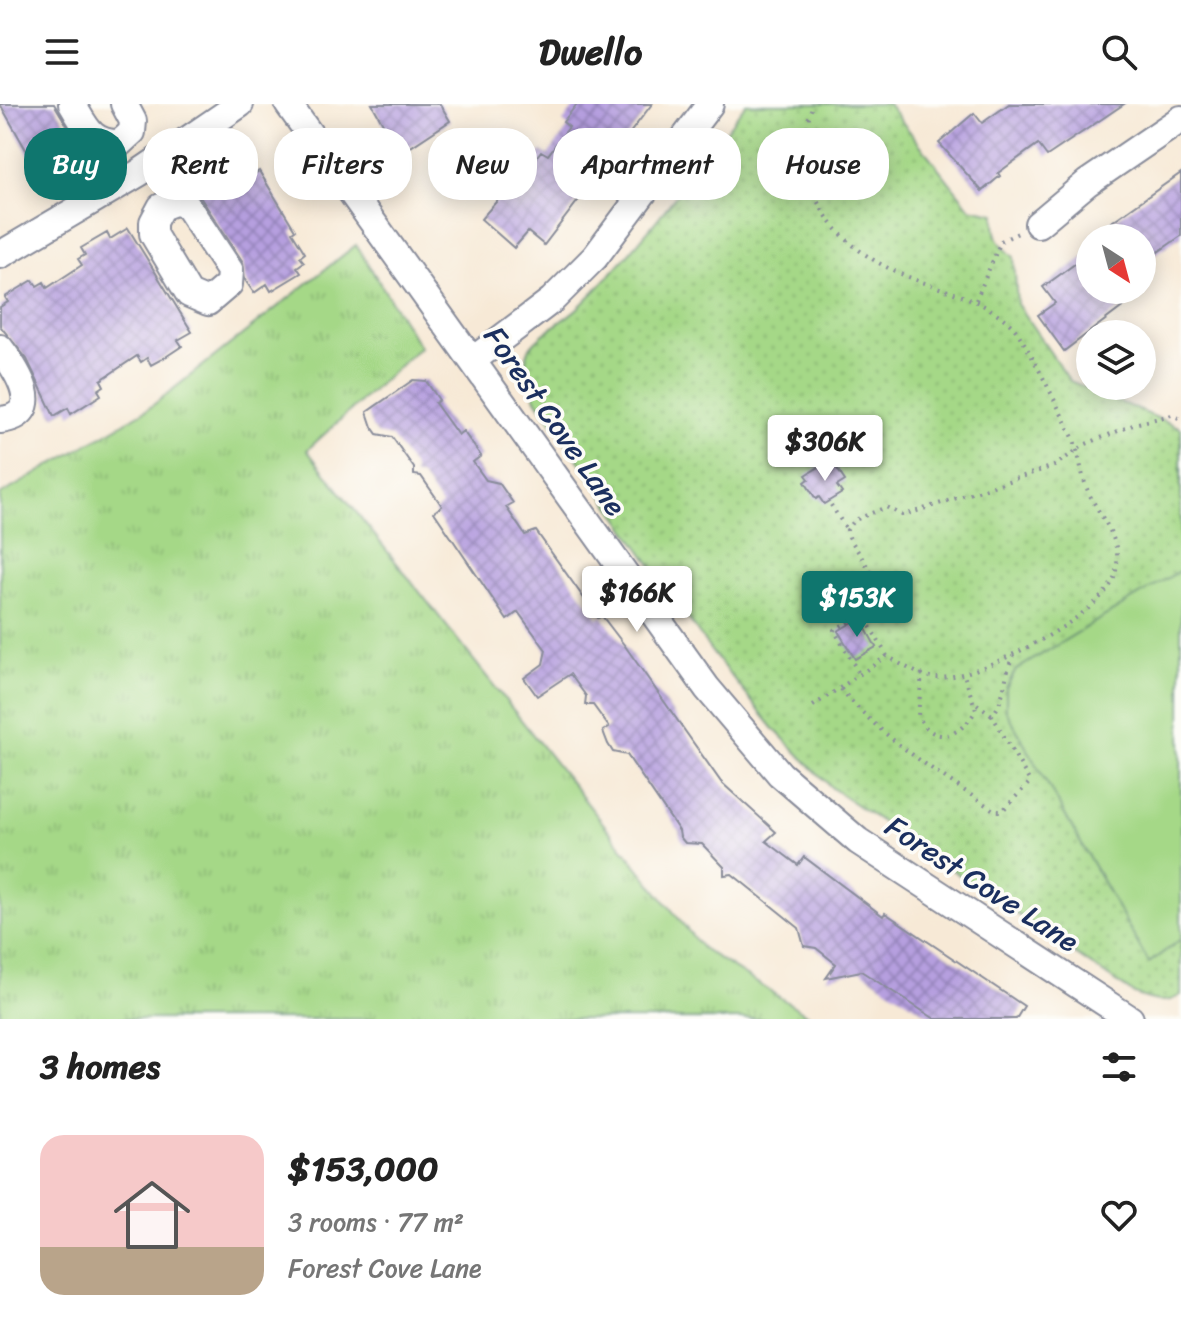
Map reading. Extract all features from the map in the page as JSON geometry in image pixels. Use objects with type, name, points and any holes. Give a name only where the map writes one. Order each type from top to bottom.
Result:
[{"type":"street","points":[[72,104],[86,128]]},
{"type":"street","points":[[124,104],[133,121],[132,132],[127,137]]},
{"type":"street","points":[[0,255],[139,173],[240,104]]},
{"type":"street","name":"Forest Cove Lane","points":[[288,104],[707,688],[780,774],[858,841],[1130,1019]]},
{"type":"street","points":[[473,360],[552,300],[595,257],[710,104]]},
{"type":"street","points":[[1038,224],[1087,183],[1181,119]]},
{"type":"street","points":[[127,154],[161,207]]},
{"type":"street","points":[[0,348],[26,390],[25,404],[18,413],[0,420]]},
{"type":"path","points":[[813,104],[807,122],[804,157],[811,191],[823,213],[857,248],[898,273],[976,300],[1014,328],[1077,451],[1089,495],[1111,531],[1115,549],[1115,576],[1095,603],[1014,654],[964,675],[933,678],[887,656],[863,614],[834,630],[858,673]]},
{"type":"path","points":[[976,300],[1001,241],[1038,224]]},
{"type":"path","points":[[847,530],[855,520],[877,508],[886,507],[902,515],[911,513],[1054,466],[1077,451],[1138,423],[1172,415],[1181,419]]},
{"type":"path","points":[[831,505],[889,601],[867,621]]},
{"type":"path","points":[[992,715],[1001,705],[1001,688],[1014,654]]},
{"type":"path","points":[[813,706],[887,656]]},
{"type":"path","points":[[922,673],[918,715],[930,733],[952,736],[963,730],[977,704]]},
{"type":"path","points":[[841,689],[869,720],[902,748],[995,811],[1002,811],[1030,782],[992,715],[977,704],[964,675]]},
{"type":"green space","points":[[746,104],[888,104],[970,208],[995,213],[998,238],[1014,257],[1017,304],[1070,381],[1076,384],[1076,400],[1115,400],[1181,428],[1181,995],[1158,1001],[1134,994],[832,788],[774,729],[711,651],[537,401],[526,370],[532,345],[602,284],[672,200],[741,200],[741,128],[728,128]]},
{"type":"green space","points":[[356,245],[420,347],[307,450],[702,948],[814,1019],[0,1019],[0,495],[148,409]]},
{"type":"green space","points":[[1181,570],[1181,939],[1149,963],[1006,711],[1006,688],[1016,670]]},
{"type":"building","points":[[0,104],[54,104],[69,128],[24,128],[24,146]]},
{"type":"building","points":[[372,104],[440,104],[450,121],[439,128],[428,128],[428,136],[412,146],[412,128],[385,128]]},
{"type":"building","points":[[577,104],[652,104],[634,128],[568,128],[563,122]]},
{"type":"building","points":[[1009,104],[1124,104],[1047,156],[1038,144],[998,173],[1000,176],[982,191],[939,143],[974,113],[982,123]]},
{"type":"building","points":[[553,148],[553,200],[578,200],[544,245],[528,232],[514,248],[481,219],[498,200],[537,200],[537,156],[541,151],[548,155]]},
{"type":"building","points":[[259,171],[295,230],[292,232],[305,253],[300,257],[304,262],[297,267],[301,273],[271,291],[267,284],[254,293],[245,280],[243,262],[202,200],[258,200]]},
{"type":"building","points":[[1181,173],[1181,236],[1156,253],[1156,224],[1109,224]]},
{"type":"building","points":[[128,228],[192,332],[178,340],[182,346],[151,365],[147,358],[141,362],[137,356],[101,380],[104,386],[98,390],[101,395],[71,414],[68,408],[54,416],[27,359],[0,326],[0,307],[8,302],[5,297],[33,280],[37,286],[44,282],[47,288],[82,265],[78,259],[85,255],[81,248],[107,233],[110,239]]},
{"type":"building","points":[[1076,263],[1076,304],[1126,304],[1105,320],[1076,320],[1076,342],[1064,351],[1038,315],[1055,303],[1043,287]]},
{"type":"building","points":[[413,380],[426,381],[439,400],[435,403],[458,435],[463,431],[481,456],[473,462],[486,480],[499,483],[513,503],[506,507],[525,535],[536,531],[598,618],[602,616],[625,646],[721,782],[776,832],[766,841],[798,865],[804,857],[883,916],[885,913],[1024,1006],[1016,1019],[935,1019],[861,971],[826,978],[836,964],[816,948],[804,946],[799,928],[732,874],[724,875],[724,867],[702,844],[685,843],[627,755],[613,752],[603,731],[609,727],[593,705],[585,705],[586,696],[570,674],[537,696],[524,678],[543,664],[546,650],[518,612],[507,620],[434,512],[442,506],[421,476],[414,475],[414,468],[392,437],[377,434],[372,427],[367,412]]},
{"type":"building","points":[[824,464],[826,468],[834,464],[845,481],[837,486],[842,493],[824,504],[819,497],[816,499],[805,482],[809,479],[806,475]]},
{"type":"building","points":[[860,618],[876,647],[855,659],[838,631]]}]
